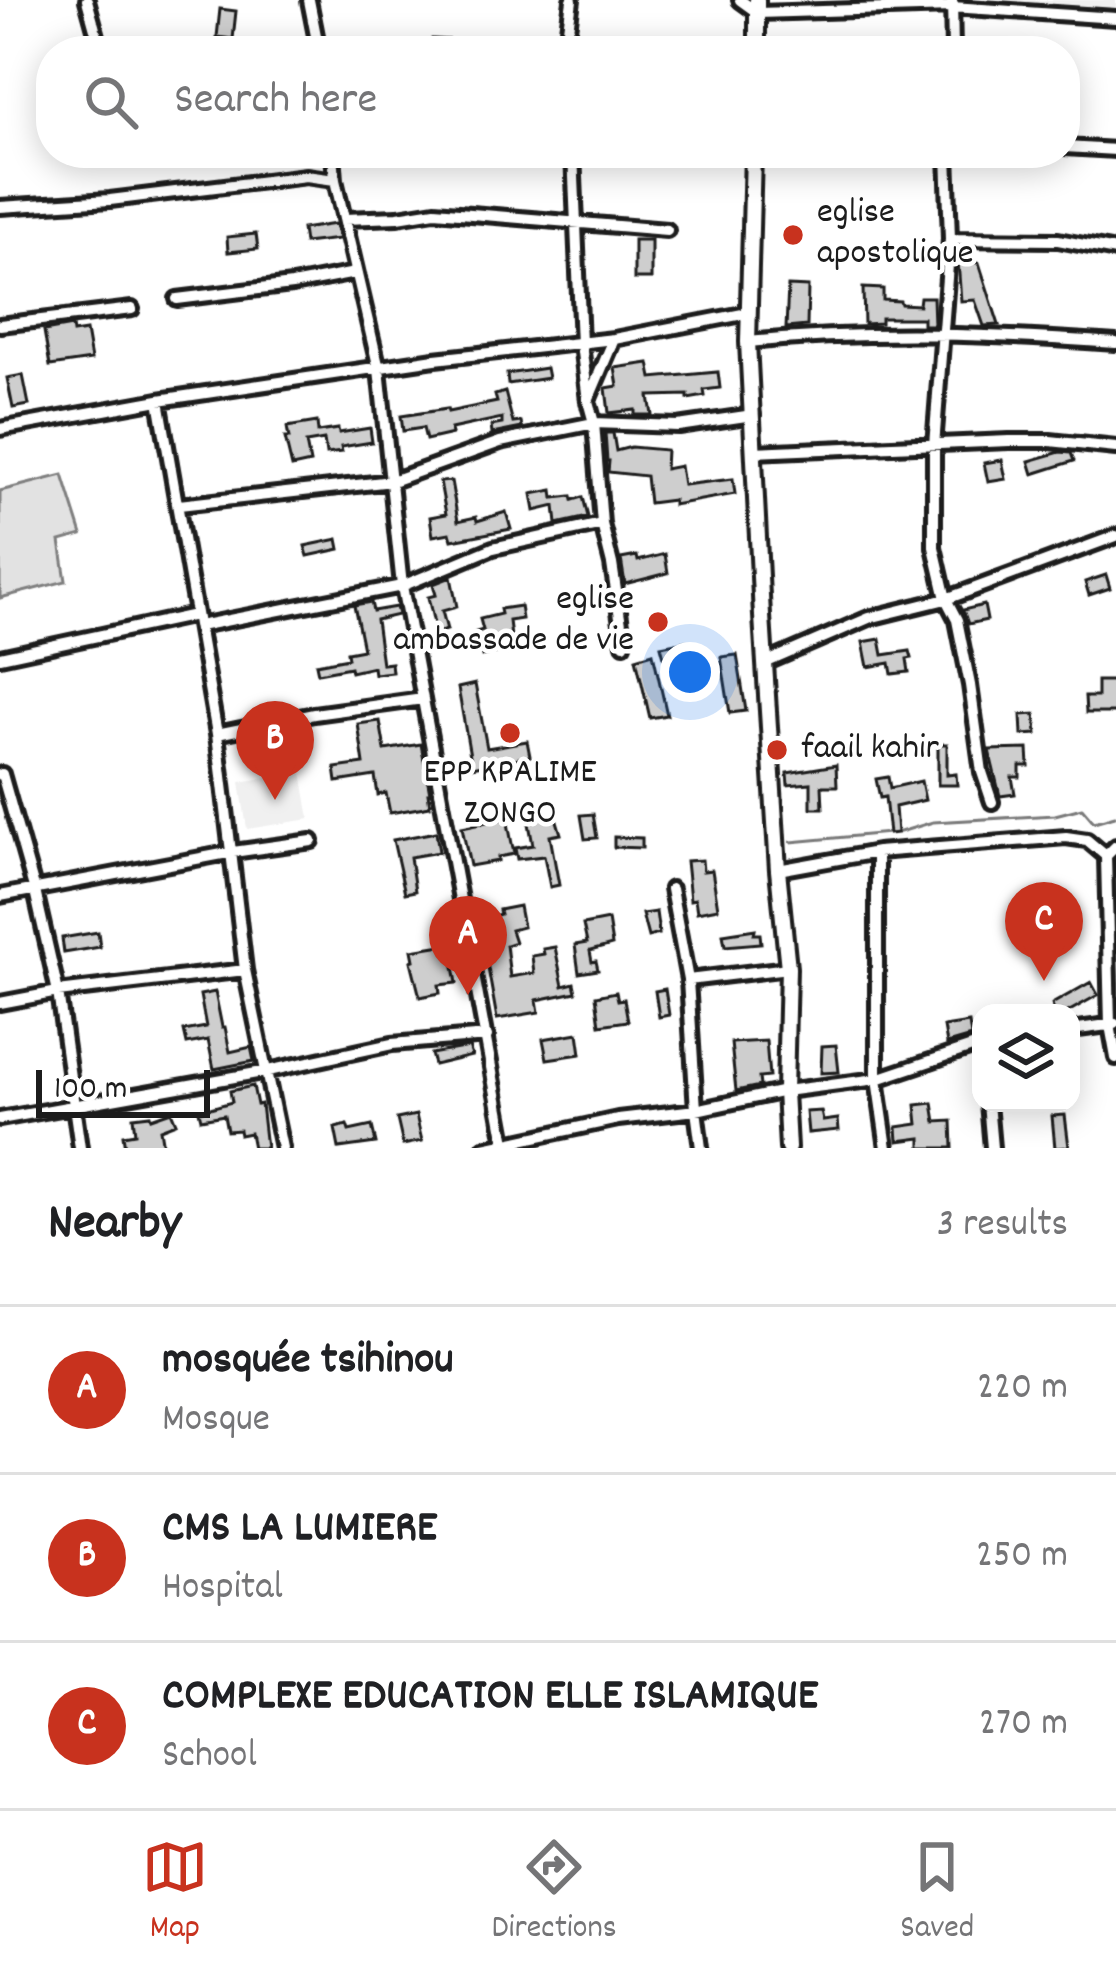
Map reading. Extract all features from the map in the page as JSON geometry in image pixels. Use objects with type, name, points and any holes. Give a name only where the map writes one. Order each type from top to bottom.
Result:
[{"type":"street","points":[[87,0],[97,36]]},
{"type":"street","points":[[309,0],[316,36]]},
{"type":"street","points":[[567,36],[572,0]]},
{"type":"street","points":[[740,0],[758,6],[952,3],[1116,18]]},
{"type":"street","points":[[952,3],[953,36]]},
{"type":"street","points":[[757,36],[758,6]]},
{"type":"street","points":[[1080,147],[1116,150]]},
{"type":"street","points":[[334,168],[379,369],[402,586],[506,1146]]},
{"type":"street","points":[[574,168],[581,344],[594,423],[602,524],[624,644]]},
{"type":"street","points":[[753,168],[748,342],[778,871],[788,968],[788,1148]]},
{"type":"street","points":[[948,168],[950,239],[934,446],[934,547],[956,620],[982,772],[992,802]]},
{"type":"street","points":[[0,207],[110,200],[306,176],[335,180]]},
{"type":"street","points":[[344,219],[435,211],[667,230]]},
{"type":"street","points":[[950,239],[1058,240],[1116,250]]},
{"type":"street","points":[[177,299],[355,273]]},
{"type":"street","points":[[0,325],[132,309]]},
{"type":"street","points":[[0,429],[435,359],[614,339],[748,313]]},
{"type":"street","points":[[748,342],[880,333],[1116,343]]},
{"type":"street","points":[[588,401],[614,339]]},
{"type":"street","points":[[159,400],[217,734],[245,970],[282,1148]]},
{"type":"street","points":[[179,506],[392,481],[500,442],[594,423],[679,426],[753,416]]},
{"type":"street","points":[[753,452],[1051,441],[1116,448]]},
{"type":"street","points":[[0,657],[402,586],[493,548],[602,524]]},
{"type":"street","points":[[765,663],[869,618],[946,599],[1116,536]]},
{"type":"street","points":[[217,734],[314,713],[423,699]]},
{"type":"street","points":[[0,775],[35,891],[58,992],[80,1148]]},
{"type":"street","points":[[778,871],[877,852],[1066,837],[1111,851],[1116,1058]]},
{"type":"street","points":[[0,896],[312,841]]},
{"type":"street","points":[[877,852],[877,1079],[887,1148]]},
{"type":"street","points":[[671,889],[688,980],[701,1148]]},
{"type":"street","points":[[688,980],[788,968]]},
{"type":"street","points":[[0,1003],[245,970]]},
{"type":"street","points":[[1080,1029],[1113,1024]]},
{"type":"street","points":[[0,1119],[268,1072],[392,1044],[487,1036]]},
{"type":"street","points":[[484,1148],[617,1119],[877,1079],[972,1046]]},
{"type":"street","points":[[989,1112],[992,1148]]},
{"type":"shaded area","points":[[959,0],[1116,0],[1116,28],[959,19]]},
{"type":"shaded area","points":[[63,475],[82,535],[60,541],[66,581],[0,598],[0,491]]},
{"type":"shaded area","points":[[302,772],[310,819],[247,829],[240,782]]},
{"type":"building","points":[[220,9],[236,11],[233,36],[217,36]]},
{"type":"building","points":[[335,224],[339,239],[304,243],[302,229]]},
{"type":"building","points":[[256,234],[258,249],[228,252],[227,237]]},
{"type":"building","points":[[634,240],[651,240],[651,279],[634,279]]},
{"type":"building","points":[[958,261],[979,263],[999,325],[984,326],[975,300],[961,301]]},
{"type":"building","points":[[788,286],[808,287],[807,326],[786,328]]},
{"type":"building","points":[[863,288],[883,289],[883,300],[901,304],[919,305],[920,297],[933,297],[934,325],[923,325],[923,318],[881,318],[881,323],[864,324]]},
{"type":"building","points":[[72,326],[73,333],[86,331],[91,360],[50,366],[44,331]]},
{"type":"building","points":[[649,363],[652,378],[718,372],[720,388],[688,399],[688,395],[649,396],[652,415],[635,415],[635,410],[609,413],[606,388],[618,386],[615,368]]},
{"type":"building","points":[[546,368],[548,378],[508,384],[507,374]]},
{"type":"building","points":[[23,375],[29,405],[13,408],[7,378]]},
{"type":"building","points":[[505,392],[513,423],[521,422],[522,428],[492,434],[491,426],[502,424],[502,418],[451,429],[452,434],[426,440],[423,428],[403,431],[401,416],[497,402],[495,395]]},
{"type":"building","points":[[317,422],[318,432],[370,428],[372,442],[326,454],[324,440],[306,443],[310,463],[292,467],[287,427]]},
{"type":"building","points":[[605,433],[613,433],[616,451],[631,447],[666,450],[665,469],[680,466],[683,485],[733,479],[735,494],[673,505],[673,500],[649,503],[646,476],[608,472]]},
{"type":"building","points":[[1071,453],[1074,461],[1033,474],[1029,461]]},
{"type":"building","points":[[1002,460],[1006,479],[988,482],[984,463]]},
{"type":"building","points":[[451,481],[458,521],[506,512],[511,529],[452,540],[450,533],[433,536],[430,517],[446,514],[440,482]]},
{"type":"building","points":[[553,490],[554,498],[583,497],[588,517],[557,524],[555,506],[535,511],[532,494]]},
{"type":"building","points":[[338,539],[340,549],[308,556],[305,546]]},
{"type":"building","points":[[665,554],[668,573],[625,584],[621,559],[637,556],[638,561]]},
{"type":"building","points":[[1106,575],[1110,588],[1089,595],[1085,582]]},
{"type":"building","points":[[451,577],[457,607],[442,611],[447,630],[436,633],[428,597],[436,595],[433,584]]},
{"type":"building","points":[[371,602],[373,611],[396,607],[398,615],[376,620],[382,664],[391,663],[392,672],[374,674],[373,667],[351,672],[350,667],[318,673],[316,664],[348,658],[347,652],[363,649],[354,605]]},
{"type":"building","points":[[984,605],[987,620],[968,624],[963,610]]},
{"type":"building","points":[[520,606],[522,619],[509,621],[513,653],[482,656],[476,632],[483,630],[480,619]]},
{"type":"building","points":[[880,639],[883,655],[910,651],[909,672],[892,674],[890,663],[868,667],[863,642]]},
{"type":"building","points":[[686,641],[688,651],[664,657],[661,646]]},
{"type":"building","points":[[653,653],[667,715],[650,718],[636,658]]},
{"type":"building","points":[[737,655],[746,711],[730,713],[721,657]]},
{"type":"building","points":[[1097,681],[1115,681],[1116,713],[1086,713],[1085,697],[1097,697]]},
{"type":"building","points":[[475,684],[487,748],[527,741],[530,756],[472,767],[458,688]]},
{"type":"building","points":[[1035,714],[1037,734],[1022,735],[1021,715]]},
{"type":"building","points":[[380,721],[385,750],[421,744],[430,806],[390,813],[386,793],[378,795],[375,776],[337,782],[335,768],[364,764],[358,724]]},
{"type":"building","points":[[938,744],[947,744],[947,775],[956,774],[957,785],[938,785]]},
{"type":"building","points":[[1028,749],[1029,766],[1020,766],[1020,777],[1012,777],[1015,794],[1000,796],[989,750]]},
{"type":"building","points":[[836,765],[837,786],[822,786],[823,808],[811,808],[811,783],[788,785],[787,773]]},
{"type":"building","points":[[888,777],[890,788],[921,781],[925,800],[895,807],[897,833],[889,834],[885,797],[880,798],[876,779]]},
{"type":"building","points":[[555,814],[561,834],[550,836],[559,885],[550,887],[544,856],[517,859],[515,848],[533,845],[528,818]]},
{"type":"building","points":[[593,814],[597,838],[585,839],[581,815]]},
{"type":"building","points":[[507,818],[514,854],[470,866],[462,827]]},
{"type":"building","points":[[436,832],[439,852],[410,857],[415,891],[405,893],[393,840]]},
{"type":"building","points":[[614,837],[642,838],[642,848],[614,847]]},
{"type":"building","points":[[702,860],[703,871],[712,870],[718,908],[697,912],[695,899],[690,900],[686,861]]},
{"type":"building","points":[[1050,903],[1052,919],[1013,923],[1012,906]]},
{"type":"building","points":[[519,906],[523,927],[511,930],[515,942],[506,945],[510,977],[534,973],[532,956],[555,947],[563,986],[574,983],[576,992],[537,1000],[539,1012],[497,1019],[483,920]]},
{"type":"building","points":[[656,912],[659,934],[648,937],[642,914]]},
{"type":"building","points":[[608,920],[612,945],[590,951],[598,970],[579,973],[575,945],[587,943],[583,925]]},
{"type":"building","points":[[755,929],[761,943],[725,946],[723,934]]},
{"type":"building","points":[[98,932],[100,947],[64,953],[62,938]]},
{"type":"building","points":[[454,943],[457,983],[439,985],[440,993],[420,997],[412,950]]},
{"type":"building","points":[[1091,982],[1098,995],[1080,1005],[1052,1004]]},
{"type":"building","points":[[665,989],[669,1015],[659,1017],[655,991]]},
{"type":"building","points":[[215,992],[230,1052],[251,1047],[254,1061],[214,1069],[208,1040],[187,1044],[184,1031],[206,1027],[200,995]]},
{"type":"building","points":[[616,992],[618,1000],[624,999],[628,1021],[600,1025],[596,996]]},
{"type":"building","points":[[969,1023],[971,1037],[947,1044],[944,1027]]},
{"type":"building","points":[[578,1033],[581,1054],[547,1059],[543,1039]]},
{"type":"building","points":[[766,1041],[769,1077],[759,1078],[760,1086],[736,1091],[731,1043]]},
{"type":"building","points":[[836,1045],[839,1072],[821,1073],[822,1046]]},
{"type":"building","points":[[469,1047],[472,1056],[434,1065],[431,1054]]},
{"type":"building","points":[[253,1086],[257,1105],[261,1104],[266,1148],[253,1148],[250,1133],[227,1131],[224,1115],[201,1119],[199,1111],[232,1102],[230,1091]]},
{"type":"building","points":[[933,1103],[936,1122],[952,1121],[953,1148],[921,1148],[921,1138],[898,1141],[897,1127],[918,1124],[916,1105]]},
{"type":"building","points":[[171,1111],[176,1123],[160,1129],[163,1147],[125,1148],[123,1135],[135,1133],[133,1117],[151,1118]]},
{"type":"building","points":[[821,1111],[823,1121],[838,1119],[839,1130],[808,1133],[806,1112]]},
{"type":"building","points":[[416,1115],[422,1141],[403,1145],[397,1119]]},
{"type":"building","points":[[1065,1115],[1069,1147],[1055,1148],[1052,1116]]},
{"type":"building","points":[[347,1125],[349,1131],[372,1126],[376,1143],[339,1148],[335,1128]]},
{"type":"waterway","points":[[791,842],[900,832],[933,822],[1055,815],[1082,808],[1094,822],[1115,816]]},
{"type":"place","name":"eglise apostolique","points":[[793,235]]},
{"type":"place","name":"eglise ambassade de vie","points":[[658,622]]},
{"type":"place","name":"EPP KPALIME ZONGO","points":[[510,733]]},
{"type":"place","name":"faail kahir","points":[[777,750]]},
{"type":"place","name":"CMS LA LUMIERE","points":[[275,800]]},
{"type":"place","name":"COMPLEXE EDUCATION ELLE ISLAMIQUE","points":[[1044,981]]},
{"type":"place","name":"mosquée tsihinou","points":[[468,995]]}]
